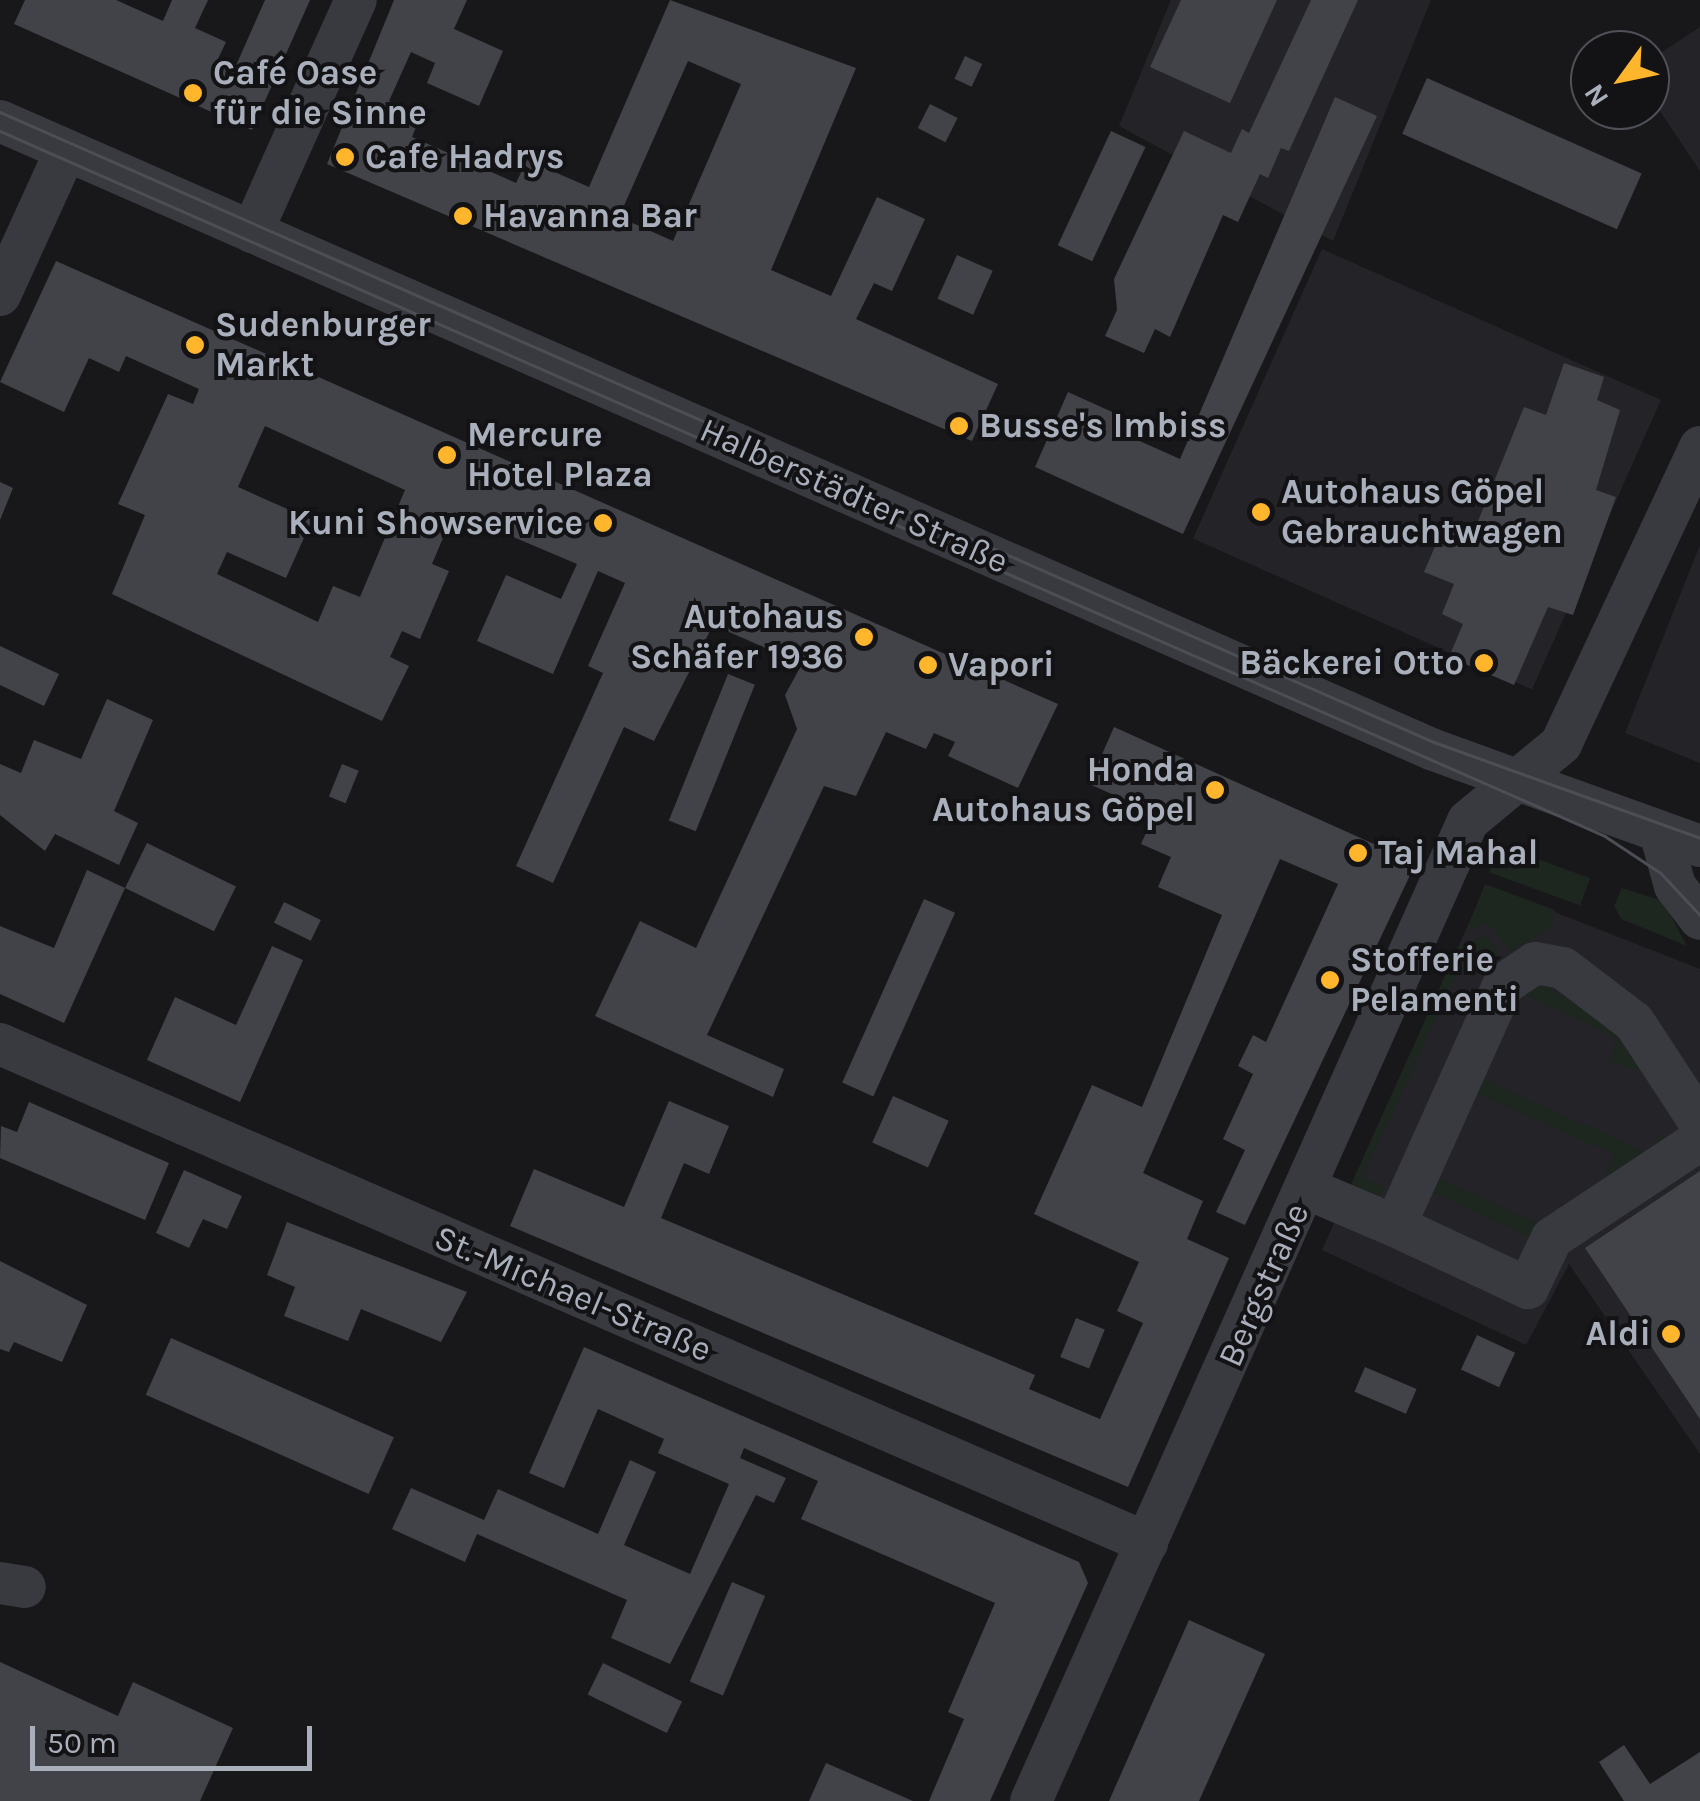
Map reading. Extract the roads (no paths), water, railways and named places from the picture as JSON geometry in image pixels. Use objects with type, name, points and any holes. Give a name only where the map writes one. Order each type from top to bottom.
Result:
[{"type":"street","points":[[252,232],[356,0]]},
{"type":"street","name":"Halberstädter Straße","points":[[0,120],[1510,781],[1700,846]]},
{"type":"street","points":[[0,294],[66,150]]},
{"type":"street","name":"Bergstraße","points":[[1031,1801],[1308,1189],[1468,822],[1510,781],[1561,744],[1699,451]]},
{"type":"street","points":[[1660,832],[1676,886],[1700,919]]},
{"type":"street","points":[[1395,1226],[1504,984],[1523,965],[1563,968],[1626,1015],[1700,1123]]},
{"type":"street","name":"St.-Michael-Straße","points":[[0,1044],[1147,1543]]},
{"type":"street","points":[[1308,1189],[1528,1288],[1552,1238],[1700,1140]]},
{"type":"tram line","points":[[0,112],[1434,742],[1700,838]]},
{"type":"tram line","points":[[0,131],[1605,836],[1661,873],[1700,915]]},
{"type":"place","name":"Café Oase für die Sinne","points":[[193,93]]},
{"type":"place","name":"Cafe Hadrys","points":[[345,157]]},
{"type":"place","name":"Havanna Bar","points":[[463,216]]},
{"type":"place","name":"Sudenburger Markt","points":[[195,345]]},
{"type":"place","name":"Busse's Imbiss","points":[[959,426]]},
{"type":"place","name":"Mercure Hotel Plaza","points":[[447,455]]},
{"type":"place","name":"Autohaus Göpel Gebrauchtwagen","points":[[1261,512]]},
{"type":"place","name":"Kuni Showservice","points":[[603,523]]},
{"type":"place","name":"Autohaus Schäfer 1936","points":[[864,637]]},
{"type":"place","name":"Bäckerei Otto","points":[[1484,663]]},
{"type":"place","name":"Vapori","points":[[928,665]]},
{"type":"place","name":"Honda Autohaus Göpel","points":[[1215,790]]},
{"type":"place","name":"Taj Mahal","points":[[1358,853]]},
{"type":"place","name":"Stofferie Pelamenti","points":[[1330,980]]},
{"type":"place","name":"Aldi","points":[[1671,1334]]}]
